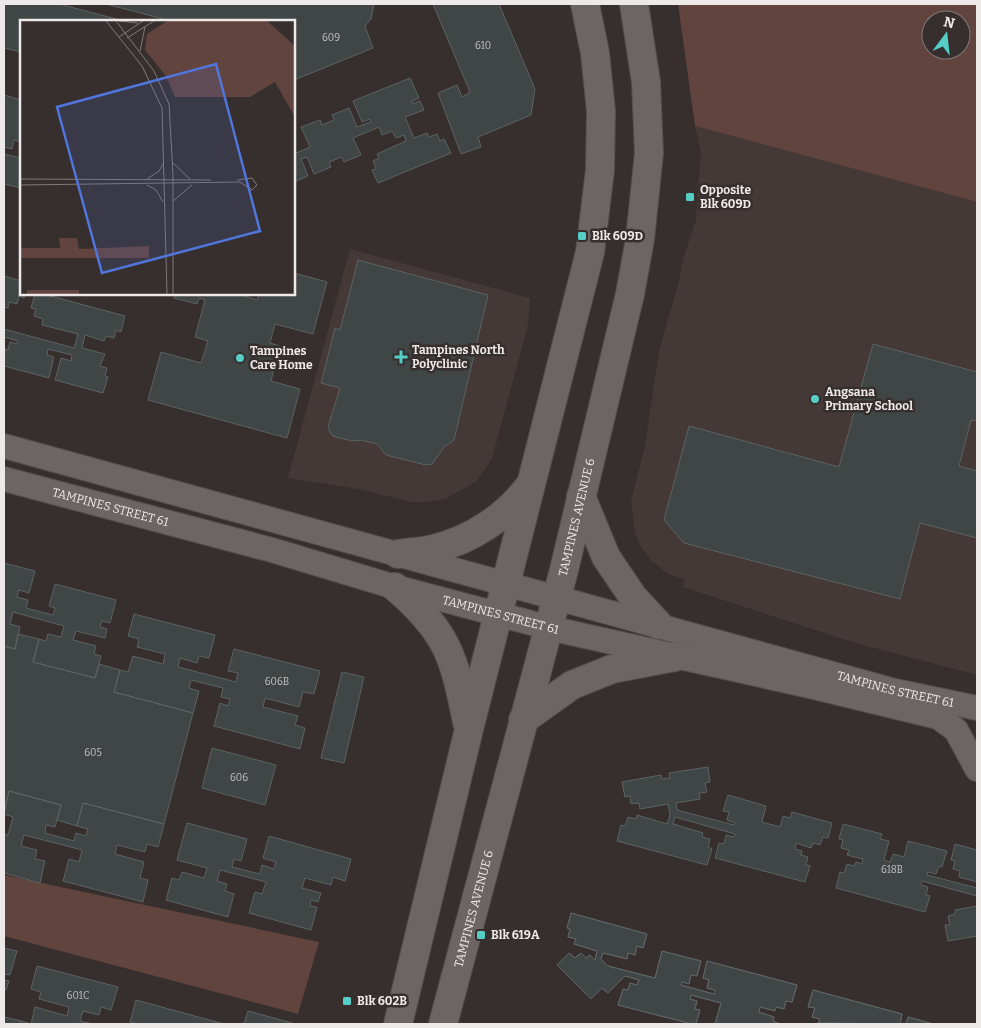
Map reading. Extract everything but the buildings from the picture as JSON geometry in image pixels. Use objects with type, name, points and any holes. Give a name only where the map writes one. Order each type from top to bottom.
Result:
[{"type":"street","points":[[398,1024],[468,729],[584,282],[596,213],[600,170],[601,112],[595,53],[585,4]]},
{"type":"street","name":"TAMPINES AVENUE 6","points":[[443,1024],[557,596],[630,294],[647,189],[649,153],[646,82],[634,4]]},
{"type":"street","name":"TAMPINES STREET 61","points":[[4,446],[557,596],[895,691],[977,708]]},
{"type":"street","name":"TAMPINES STREET 61","points":[[4,479],[272,550],[395,587],[548,628],[938,717],[956,730],[977,769]]},
{"type":"street","points":[[398,554],[434,549],[490,525],[515,505],[532,482]]},
{"type":"street","points":[[582,496],[606,558],[633,597],[659,625]]},
{"type":"street","points":[[395,587],[416,606],[440,634],[459,681],[468,729]]},
{"type":"street","points":[[523,720],[572,685],[612,669],[675,657]]},
{"type":"shaded area","points":[[678,4],[977,4],[977,202],[695,126]]},
{"type":"shaded area","name":"Angsana Primary School","points":[[695,126],[977,202],[977,675],[852,642],[683,587],[684,579],[668,574],[651,560],[641,547],[635,533],[631,501],[645,446],[659,351],[679,281],[683,259],[696,220],[701,153]]},
{"type":"shaded area","points":[[350,249],[530,298],[528,325],[492,458],[475,482],[445,499],[411,502],[359,489],[288,478]]},
{"type":"shaded area","points":[[4,875],[319,942],[298,1014],[4,936]]},
{"type":"place","name":"Opposite Blk 609D","points":[[690,197]]},
{"type":"place","name":"Blk 609D","points":[[582,236]]},
{"type":"place","name":"Tampines North Polyclinic","points":[[401,357]]},
{"type":"place","name":"Tampines Care Home","points":[[240,358]]},
{"type":"place","name":"Angsana Primary School","points":[[815,399]]},
{"type":"place","name":"Blk 619A","points":[[481,935]]},
{"type":"place","name":"Blk 602B","points":[[347,1001]]}]
